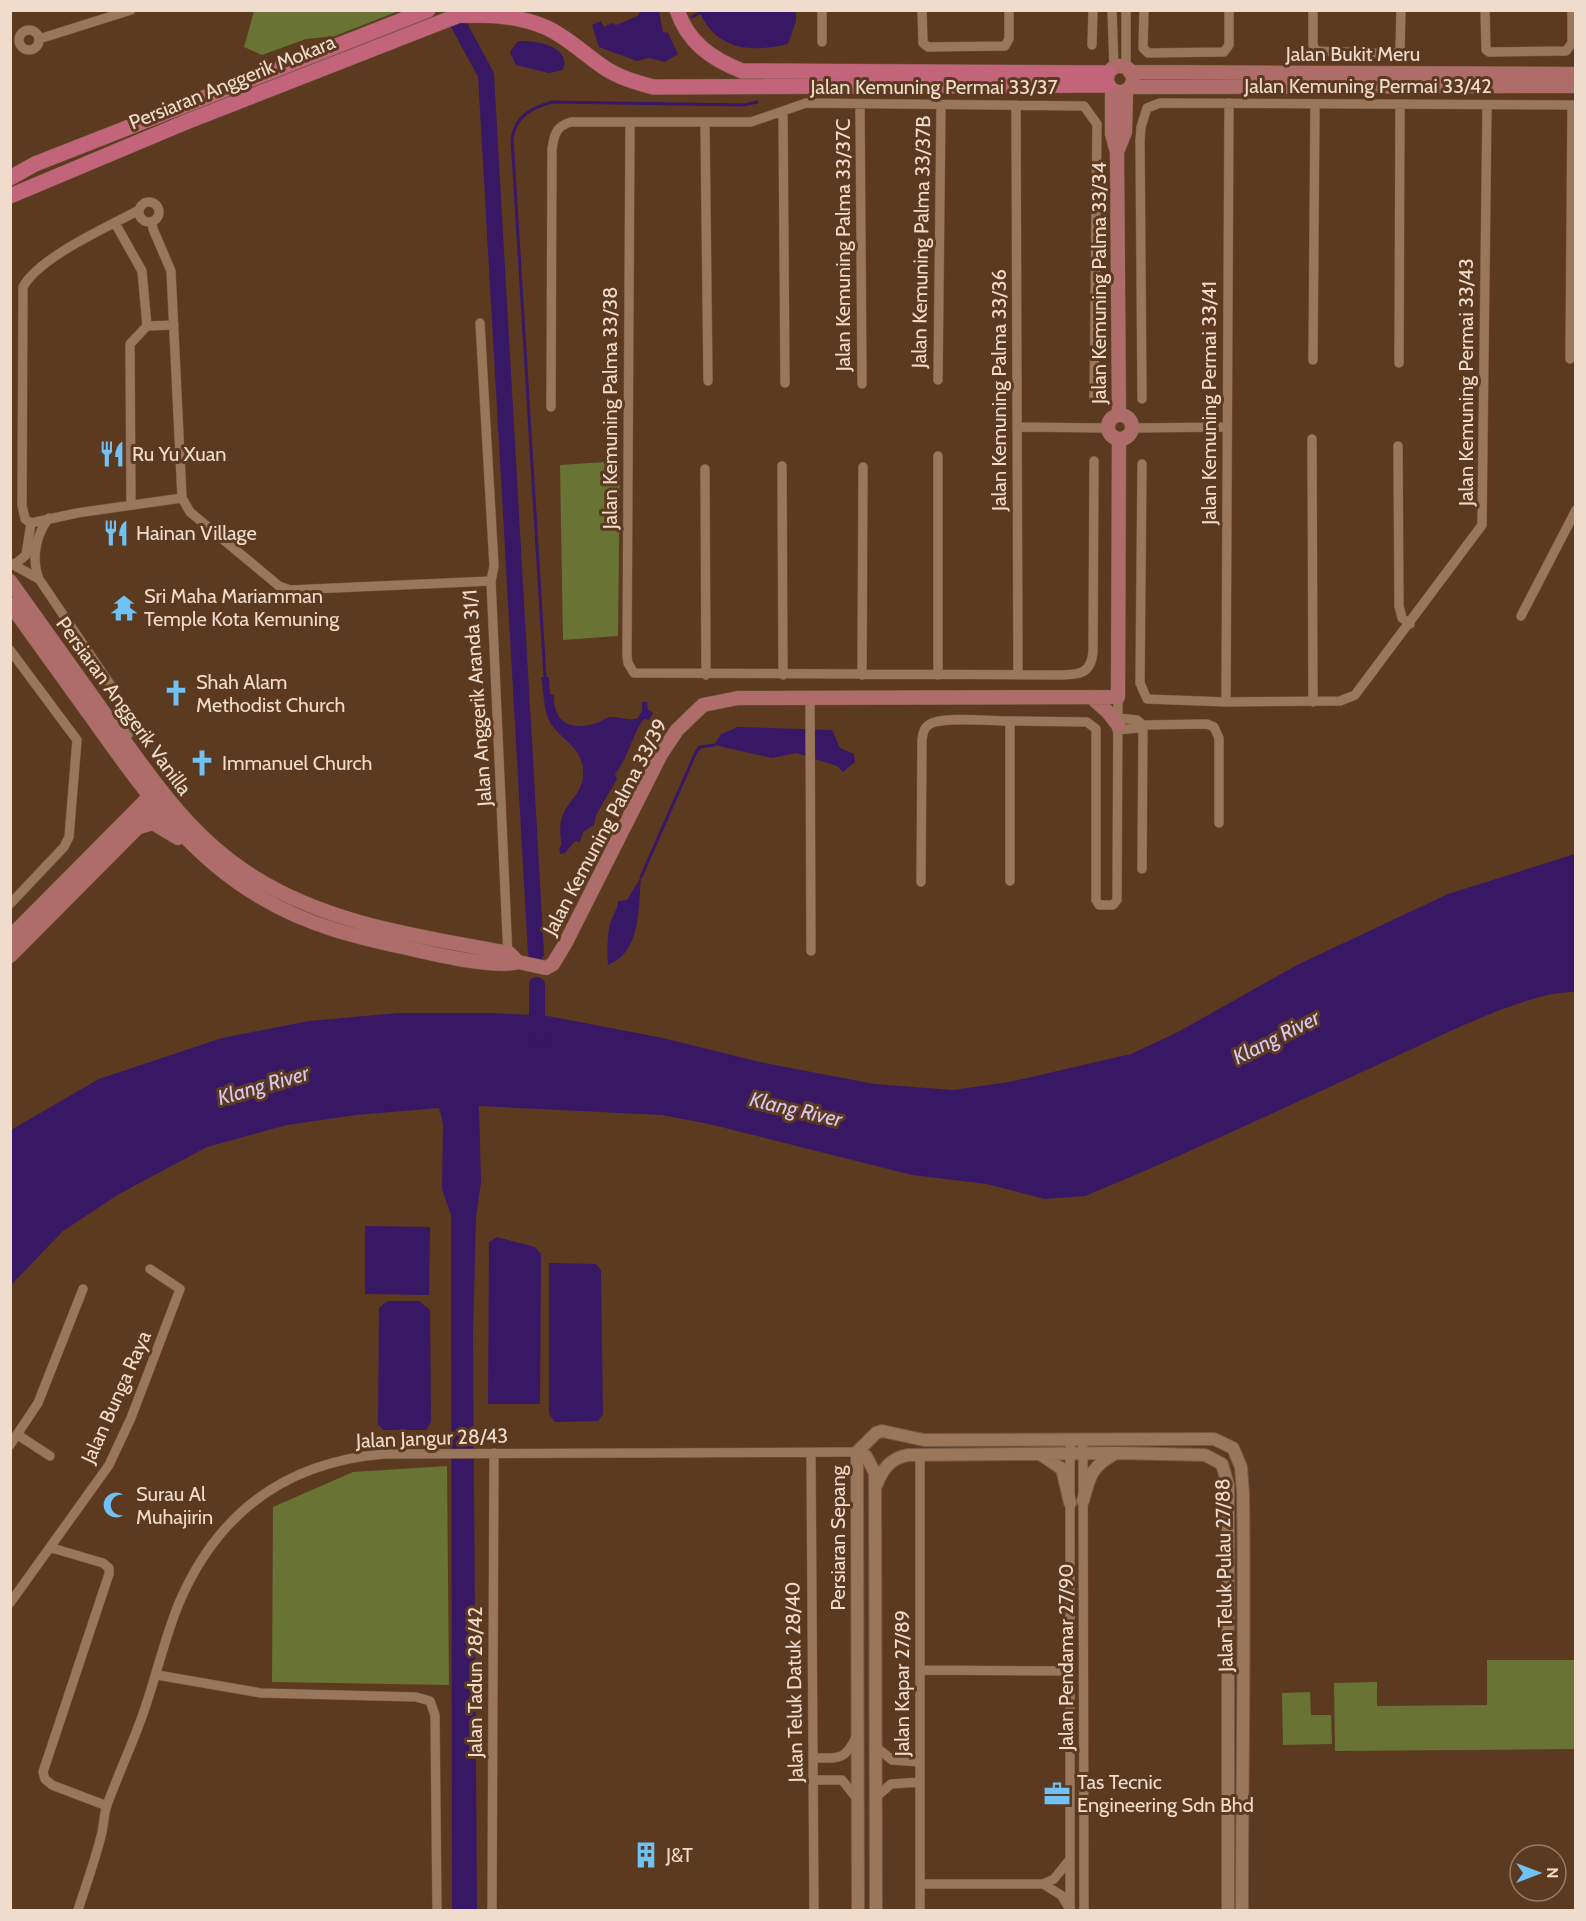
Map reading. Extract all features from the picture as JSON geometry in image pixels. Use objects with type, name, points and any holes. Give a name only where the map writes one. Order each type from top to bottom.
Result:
[{"type":"main road","name":"Persiaran Anggerik Mokara","points":[[10,178],[35,164],[428,10]]},
{"type":"main road","points":[[677,10],[689,36],[703,50],[721,63],[742,71],[1116,76]]},
{"type":"main road","name":"Persiaran Anggerik Mokara","points":[[10,196],[186,122],[465,13]]},
{"type":"main road","points":[[465,13],[514,17],[529,21],[568,40],[604,68],[626,79],[652,87],[1116,76]]},
{"type":"main road","name":"Jalan Bukit Meru","points":[[1116,76],[1575,74]]},
{"type":"main road","name":"Jalan Kemuning Palma 33/34","points":[[1118,152],[1125,132],[1128,89],[1132,77],[1116,76],[1112,134],[1118,152],[1119,414]]},
{"type":"main road","name":"Jalan Bukit Meru","points":[[1128,89],[1575,86]]},
{"type":"main road","points":[[10,171],[35,164]]},
{"type":"main road","points":[[1119,414],[1129,418],[1132,428],[1129,435],[1119,438],[1112,435],[1108,428],[1109,421],[1119,414]]},
{"type":"main road","points":[[1091,697],[1118,697],[1119,438]]},
{"type":"main road","name":"Persiaran Anggerik Vanilla","points":[[10,581],[146,771],[157,798],[195,848],[255,894],[312,923],[405,948],[511,960]]},
{"type":"main road","name":"Persiaran Anggerik Vanilla","points":[[10,604],[131,772],[157,798],[224,856],[254,878],[341,916],[546,968]]},
{"type":"main road","points":[[1091,697],[1108,711],[1118,724]]},
{"type":"main road","name":"Jalan Kemuning Palma 33/39","points":[[546,968],[553,964],[565,944],[661,754],[685,720],[703,705],[715,701],[810,698],[1091,697]]},
{"type":"main road","points":[[10,956],[130,825],[134,796],[131,772]]},
{"type":"main road","points":[[10,938],[157,798]]},
{"type":"main road","points":[[130,825],[153,823],[195,848]]},
{"type":"street","points":[[822,10],[822,42]]},
{"type":"street","points":[[922,10],[924,46],[1005,46],[1008,43],[1009,10]]},
{"type":"street","points":[[1092,45],[1093,10]]},
{"type":"street","points":[[1112,10],[1116,76]]},
{"type":"street","points":[[1116,76],[1126,10]]},
{"type":"street","points":[[1144,10],[1143,48],[1148,53],[1220,52],[1227,49],[1228,10]]},
{"type":"street","points":[[1313,10],[1313,45],[1316,51],[1399,53],[1401,10]]},
{"type":"street","points":[[1485,10],[1486,47],[1489,52],[1566,51],[1572,43],[1572,10]]},
{"type":"street","points":[[39,39],[124,12]]},
{"type":"street","name":"Jalan Kemuning Permai 33/37","points":[[551,407],[552,149],[556,132],[562,124],[571,122],[705,124],[751,122],[783,113],[796,105],[806,103],[1084,106],[1097,124],[1094,399]]},
{"type":"street","name":"Jalan Kemuning Permai 33/42","points":[[1142,399],[1140,141],[1141,127],[1147,108],[1160,103],[1574,105]]},
{"type":"street","name":"Jalan Kemuning Palma 33/37B","points":[[938,380],[941,104]]},
{"type":"street","name":"Jalan Kemuning Permai 33/41","points":[[1227,702],[1228,104]]},
{"type":"street","points":[[1312,360],[1315,104]]},
{"type":"street","points":[[1399,363],[1400,104]]},
{"type":"street","name":"Jalan Kemuning Palma 33/37C","points":[[860,105],[862,384]]},
{"type":"street","name":"Jalan Kemuning Palma 33/36","points":[[1016,105],[1018,675]]},
{"type":"street","name":"Jalan Kemuning Permai 33/43","points":[[1142,464],[1140,683],[1147,699],[1313,702],[1340,701],[1355,695],[1482,525],[1484,514],[1487,105]]},
{"type":"street","points":[[1570,359],[1574,105]]},
{"type":"street","points":[[783,113],[785,383]]},
{"type":"street","name":"Jalan Kemuning Palma 33/38","points":[[630,124],[627,656],[634,673],[706,675]]},
{"type":"street","points":[[705,124],[708,381]]},
{"type":"street","points":[[145,203],[155,204],[159,215],[152,222],[171,271],[182,498],[31,522],[25,519],[22,505],[22,287],[27,278],[42,265],[140,210],[145,203]]},
{"type":"street","points":[[140,210],[142,220],[152,222]]},
{"type":"street","points":[[115,223],[142,271],[147,326]]},
{"type":"street","points":[[480,323],[493,555],[491,581]]},
{"type":"street","points":[[131,505],[130,344],[147,326],[174,325]]},
{"type":"street","points":[[1017,427],[1108,428]]},
{"type":"street","points":[[1132,428],[1227,428]]},
{"type":"street","points":[[1312,438],[1313,702]]},
{"type":"street","points":[[1398,446],[1399,606],[1402,618],[1410,624]]},
{"type":"street","points":[[938,456],[938,675]]},
{"type":"street","points":[[705,469],[706,675],[1076,675],[1085,672],[1091,666],[1093,652],[1094,461]]},
{"type":"street","points":[[782,466],[783,675]]},
{"type":"street","points":[[862,467],[862,675]]},
{"type":"street","name":"Jalan Anggerik Aranda 31/1","points":[[182,498],[190,512],[203,525],[283,588],[303,590],[491,581],[511,960]]},
{"type":"street","points":[[1521,616],[1575,510]]},
{"type":"street","points":[[49,518],[43,526],[37,544],[35,565],[39,579],[116,693],[122,727],[143,758],[146,771]]},
{"type":"street","points":[[31,522],[26,555],[12,564],[39,579]]},
{"type":"street","points":[[10,650],[74,734],[77,752],[69,837],[10,904]]},
{"type":"street","points":[[921,882],[922,740],[924,730],[930,724],[949,721],[1087,722],[1096,729],[1097,903],[1113,905],[1117,900],[1118,697]]},
{"type":"street","points":[[810,698],[812,951]]},
{"type":"street","points":[[1118,724],[1137,720],[1143,725],[1207,724],[1214,727],[1219,738],[1219,823]]},
{"type":"street","points":[[1010,723],[1010,881]]},
{"type":"street","points":[[1142,869],[1143,725]]},
{"type":"street","points":[[1096,883],[1117,883]]},
{"type":"street","name":"Jalan Bunga Raya","points":[[10,1603],[52,1548],[109,1465],[131,1418],[180,1289],[150,1269]]},
{"type":"street","points":[[10,1445],[38,1404],[83,1289]]},
{"type":"street","name":"Jalan Teluk Pulau 27/88","points":[[857,1452],[871,1437],[882,1431],[924,1440],[1215,1439],[1233,1448],[1238,1456],[1243,1493],[1245,1651],[1242,1911]]},
{"type":"street","points":[[18,1435],[50,1456]]},
{"type":"street","name":"Jalan Pendamar 27/90","points":[[1076,1440],[1083,1453],[1084,1911]]},
{"type":"street","name":"Jalan Pendamar 27/90","points":[[1070,1911],[1070,1453],[1076,1440]]},
{"type":"street","name":"Jalan Jangur 28/43","points":[[78,1911],[102,1832],[106,1806],[131,1749],[180,1603],[211,1546],[242,1511],[286,1480],[333,1461],[367,1456],[442,1453],[857,1452]]},
{"type":"street","name":"Persiaran Sepang","points":[[858,1911],[857,1452],[866,1456],[873,1466],[876,1486],[876,1911]]},
{"type":"street","name":"Jalan Tadun 28/42","points":[[492,1911],[494,1453]]},
{"type":"street","name":"Jalan Teluk Datuk 28/40","points":[[811,1453],[814,1911]]},
{"type":"street","name":"Jalan Teluk Pulau 27/88","points":[[876,1486],[880,1474],[893,1461],[900,1457],[920,1455],[1070,1453],[1204,1455],[1222,1464],[1227,1473],[1228,1911]]},
{"type":"street","points":[[1083,1501],[1088,1481],[1096,1465],[1117,1453]]},
{"type":"street","points":[[1040,1454],[1062,1468],[1070,1503]]},
{"type":"street","name":"Jalan Kapar 27/89","points":[[920,1455],[920,1911]]},
{"type":"street","points":[[52,1548],[103,1563],[109,1568],[109,1574],[43,1772],[45,1779],[52,1785],[106,1806]]},
{"type":"street","points":[[858,1572],[876,1572]]},
{"type":"street","points":[[920,1670],[1070,1671]]},
{"type":"street","points":[[157,1675],[261,1693],[416,1697],[430,1701],[435,1715],[437,1911]]},
{"type":"street","points":[[813,1758],[844,1756],[858,1732]]},
{"type":"street","points":[[876,1748],[892,1760],[920,1762]]},
{"type":"street","points":[[813,1780],[842,1780],[858,1800]]},
{"type":"street","points":[[876,1797],[891,1784],[920,1782]]},
{"type":"street","points":[[920,1884],[1043,1884],[1054,1879],[1070,1859]]},
{"type":"street","points":[[1043,1884],[1061,1895],[1070,1911]]},
{"type":"green space","points":[[254,10],[399,11],[335,36],[306,39],[262,55],[244,47]]},
{"type":"green space","points":[[620,461],[618,636],[563,640],[560,465]]},
{"type":"green space","points":[[447,1466],[449,1685],[272,1682],[273,1507],[353,1472]]},
{"type":"green space","points":[[1487,1660],[1575,1660],[1575,1749],[1335,1751],[1334,1683],[1377,1682],[1377,1706],[1487,1705]]},
{"type":"green space","points":[[1310,1692],[1311,1715],[1331,1715],[1332,1744],[1283,1745],[1282,1693]]},
{"type":"water","points":[[640,11],[659,12],[663,32],[668,33],[678,54],[665,62],[649,58],[637,61],[599,47],[592,25],[601,21],[604,27],[611,23],[616,25],[638,16]]},
{"type":"water","points":[[699,11],[796,11],[796,21],[788,44],[748,48],[736,46],[715,34]]},
{"type":"water","points":[[518,41],[551,46],[562,55],[563,70],[549,73],[516,65],[510,52]]},
{"type":"water","points":[[541,677],[549,677],[550,694],[554,695],[557,713],[566,723],[581,726],[610,717],[638,718],[642,711],[642,702],[647,702],[648,709],[653,713],[649,720],[644,719],[637,731],[615,774],[617,779],[596,815],[594,825],[583,832],[580,842],[575,841],[565,853],[560,854],[562,817],[580,789],[583,770],[582,761],[574,748],[548,718]]},
{"type":"water","points":[[738,727],[832,730],[840,748],[854,754],[855,762],[843,772],[837,766],[796,753],[772,758],[714,745],[721,734]]},
{"type":"water","name":"Klang River","points":[[1575,854],[1575,992],[1535,998],[1487,1015],[1085,1196],[1045,1199],[987,1184],[912,1175],[709,1124],[662,1115],[479,1106],[481,1182],[476,1217],[473,1336],[477,1910],[452,1910],[451,1215],[442,1189],[443,1124],[439,1108],[356,1115],[287,1125],[207,1147],[119,1194],[63,1231],[11,1285],[11,1130],[99,1079],[222,1038],[309,1021],[398,1013],[493,1013],[548,1016],[663,1038],[760,1062],[874,1084],[953,1090],[1009,1082],[1131,1054],[1178,1032],[1297,965],[1448,894]]},
{"type":"water","points":[[641,877],[638,915],[633,939],[619,959],[608,965],[609,929],[618,901],[627,900]]},
{"type":"water","points":[[365,1226],[430,1227],[429,1295],[365,1294]]},
{"type":"water","points":[[497,1237],[535,1247],[541,1254],[540,1404],[488,1404],[489,1242]]},
{"type":"water","points":[[549,1263],[596,1264],[601,1270],[603,1414],[598,1421],[555,1422],[549,1414]]},
{"type":"water","points":[[387,1301],[419,1301],[430,1310],[431,1422],[426,1430],[383,1430],[378,1424],[379,1308]]},
{"type":"waterway","points":[[451,10],[486,75],[536,953]]},
{"type":"waterway","points":[[692,17],[699,13]]},
{"type":"waterway","points":[[545,677],[512,138],[514,130],[526,114],[552,102],[744,105],[757,102]]},
{"type":"waterway","points":[[641,877],[696,752],[700,747],[714,745]]},
{"type":"waterway","points":[[537,985],[537,1038]]},
{"type":"place","name":"Ru Yu Xuan","points":[[112,454]]},
{"type":"place","name":"Hainan Village","points":[[116,533]]},
{"type":"place","name":"Sri Maha Mariamman Temple Kota Kemuning","points":[[124,608]]},
{"type":"place","name":"Shah Alam Methodist Church","points":[[176,693]]},
{"type":"place","name":"Immanuel Church","points":[[202,763]]},
{"type":"place","name":"Surau Al Muhajirin","points":[[116,1505]]},
{"type":"place","name":"Tas Tecnic Engineering Sdn Bhd","points":[[1057,1794]]},
{"type":"place","name":"J&T","points":[[646,1855]]}]
